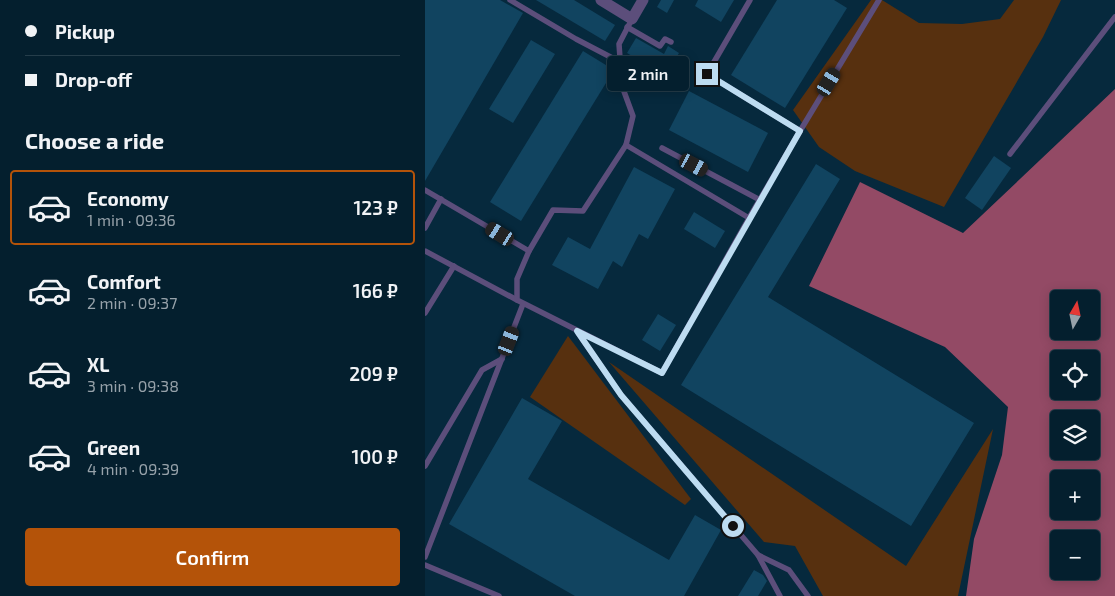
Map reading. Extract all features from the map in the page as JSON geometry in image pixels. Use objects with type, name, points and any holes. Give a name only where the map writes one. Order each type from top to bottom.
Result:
[{"type":"street","points":[[601,0],[630,23],[643,0]]},
{"type":"lane","points":[[510,0],[576,39],[620,62]]},
{"type":"lane","points":[[750,0],[707,74],[800,131]]},
{"type":"lane","points":[[425,251],[523,304],[662,373],[749,218],[879,0]]},
{"type":"lane","points":[[1010,154],[1115,17]]},
{"type":"lane","points":[[517,300],[517,280],[529,251],[553,210],[583,211],[626,144],[633,116],[622,86],[619,44],[630,23],[660,46],[665,38],[671,42]]},
{"type":"lane","points":[[626,144],[749,218]]},
{"type":"lane","points":[[662,148],[760,200]]},
{"type":"lane","points":[[425,190],[529,251]]},
{"type":"lane","points":[[425,228],[441,200]]},
{"type":"lane","points":[[425,313],[453,266]]},
{"type":"lane","points":[[425,557],[523,304]]},
{"type":"lane","points":[[577,331],[621,395],[758,555],[780,596]]},
{"type":"lane","points":[[425,466],[482,370],[502,359]]},
{"type":"lane","points":[[758,555],[789,570],[808,596]]},
{"type":"lane","points":[[425,565],[499,596]]},
{"type":"shaded area","points":[[871,0],[882,0],[919,23],[962,24],[1000,19],[1014,0],[1061,0],[1043,37],[944,207],[855,171],[819,147],[793,110]]},
{"type":"shaded area","points":[[1115,89],[1115,596],[966,596],[974,539],[1002,455],[1008,407],[945,347],[809,286],[860,182],[963,233]]},
{"type":"shaded area","points":[[568,336],[691,499],[685,505],[530,397]]},
{"type":"shaded area","points":[[609,362],[906,566],[993,429],[958,596],[823,596],[795,546],[764,542]]},
{"type":"building","points":[[425,0],[500,0],[523,13],[425,181]]},
{"type":"building","points":[[536,0],[574,0],[615,25],[605,41]]},
{"type":"building","points":[[661,0],[674,0],[667,13],[657,7]]},
{"type":"building","points":[[698,0],[734,0],[721,22],[695,6]]},
{"type":"building","points":[[777,0],[834,0],[847,8],[785,108],[731,75]]},
{"type":"building","points":[[636,38],[664,54],[668,46],[679,53],[666,76],[627,53]]},
{"type":"building","points":[[531,40],[555,54],[513,123],[489,109]]},
{"type":"building","points":[[583,51],[614,70],[521,221],[490,202]]},
{"type":"building","points":[[689,91],[768,133],[748,172],[669,130]]},
{"type":"building","points":[[994,156],[1011,168],[982,210],[965,198]]},
{"type":"building","points":[[816,164],[840,179],[768,297],[974,423],[911,526],[681,385]]},
{"type":"building","points":[[634,167],[675,189],[648,239],[639,234],[622,267],[613,261],[598,289],[552,265],[568,237],[590,249]]},
{"type":"building","points":[[694,212],[725,231],[715,248],[684,229]]},
{"type":"building","points":[[658,314],[676,325],[660,351],[642,340]]},
{"type":"building","points":[[522,398],[562,421],[528,479],[669,560],[695,515],[721,530],[684,596],[575,596],[449,524]]},
{"type":"building","points":[[754,570],[763,575],[767,581],[758,596],[738,596]]},
{"type":"route","points":[[707,74],[800,131],[662,373],[577,331],[621,395],[733,526]]}]
